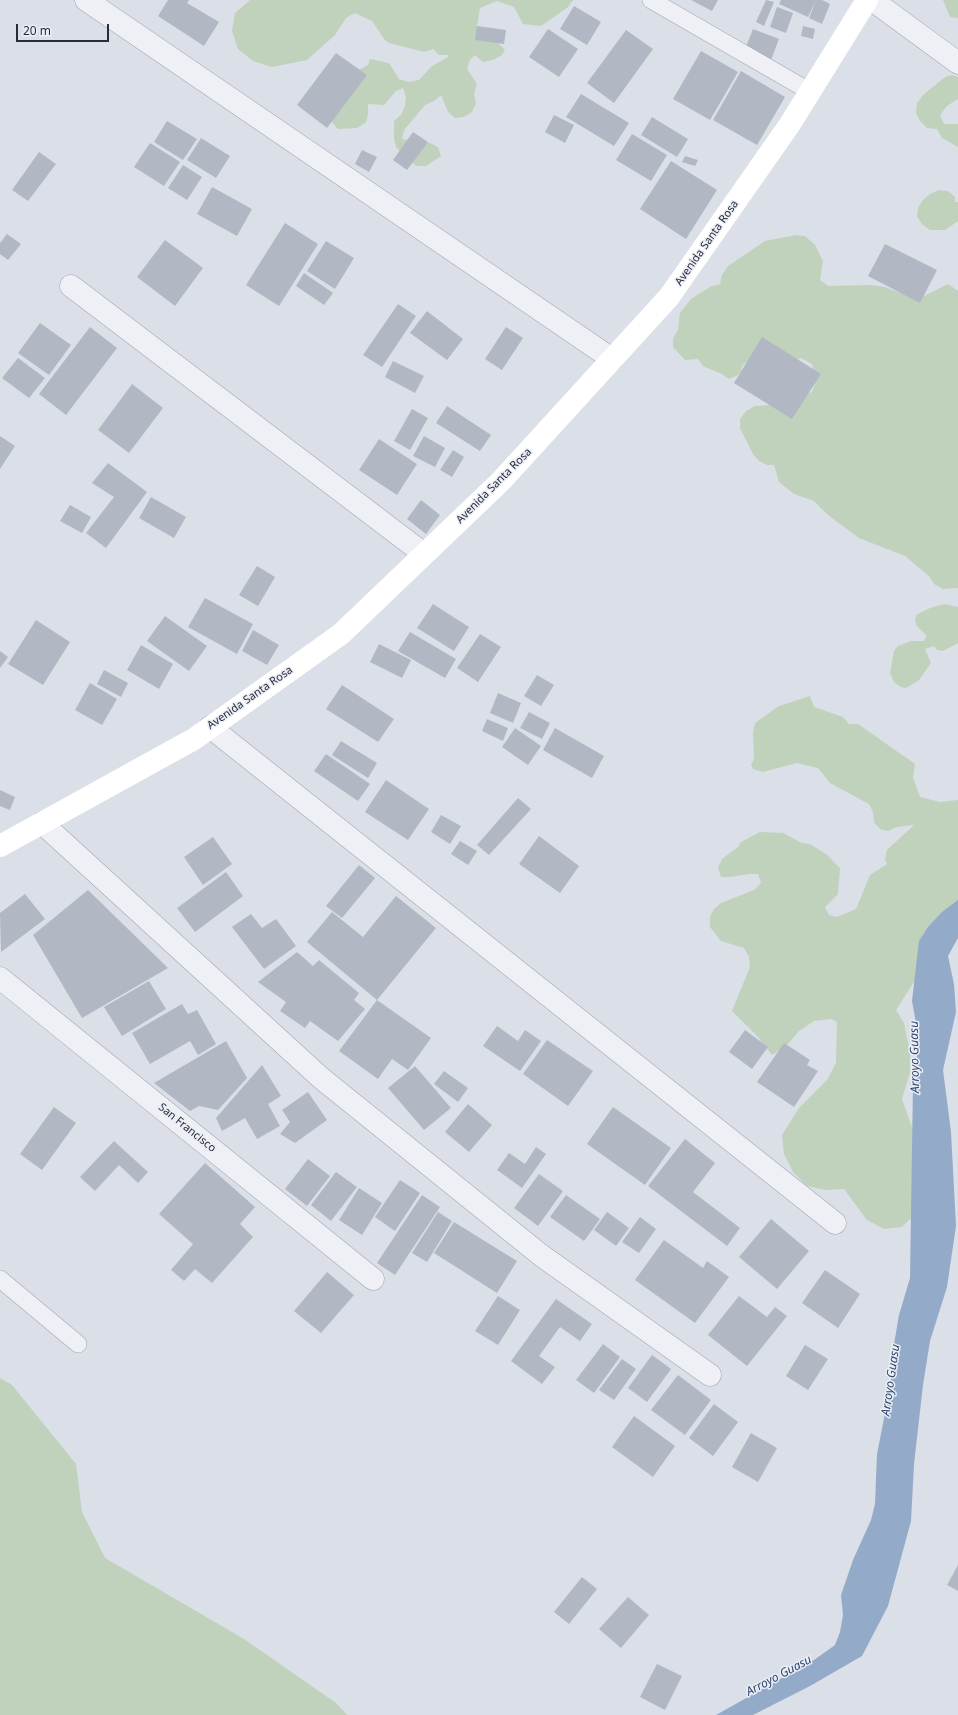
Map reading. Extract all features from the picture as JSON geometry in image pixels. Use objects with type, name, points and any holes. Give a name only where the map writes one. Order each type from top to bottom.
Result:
[{"type":"main road","name":"Avenida Santa Rosa","points":[[0,846],[194,739],[341,634],[501,481],[669,297],[790,124],[809,91],[867,0]]},
{"type":"street","points":[[86,0],[612,359]]},
{"type":"street","points":[[872,0],[958,63]]},
{"type":"street","points":[[71,286],[424,554]]},
{"type":"street","points":[[210,727],[835,1224]]},
{"type":"street","points":[[42,822],[321,1078],[542,1256],[710,1375]]},
{"type":"street","name":"San Francisco","points":[[0,978],[373,1279]]},
{"type":"lane","points":[[651,0],[809,91]]},
{"type":"lane","points":[[0,1279],[78,1344]]},
{"type":"green space","points":[[250,0],[573,0],[568,7],[541,26],[523,24],[514,7],[497,1],[480,8],[477,26],[492,37],[505,50],[501,56],[492,60],[483,62],[475,55],[470,60],[467,69],[477,84],[474,94],[476,103],[472,112],[464,117],[455,118],[448,112],[441,95],[434,101],[425,105],[404,130],[402,139],[430,143],[438,147],[441,156],[426,166],[417,166],[409,161],[396,147],[394,138],[394,121],[401,115],[405,106],[406,97],[403,88],[396,91],[384,105],[368,104],[366,122],[357,128],[338,129],[332,122],[333,112],[359,70],[368,65],[370,59],[389,63],[399,79],[409,82],[419,80],[432,66],[448,57],[448,55],[439,55],[433,49],[424,52],[389,43],[385,40],[372,21],[355,13],[346,18],[335,35],[307,60],[272,67],[253,61],[238,49],[232,31],[235,13]]},
{"type":"green space","points":[[943,0],[958,0],[958,18],[950,17]]},
{"type":"green space","points":[[952,75],[958,77],[958,99],[947,106],[940,115],[944,124],[958,124],[958,147],[942,138],[937,129],[927,128],[920,121],[916,113],[917,103],[923,95],[945,77]]},
{"type":"green space","points":[[939,190],[948,191],[955,197],[955,202],[958,202],[958,221],[945,230],[930,230],[922,224],[917,217],[918,208],[923,200],[930,194]]},
{"type":"green space","points":[[796,235],[805,236],[815,245],[823,261],[820,280],[828,286],[870,285],[885,287],[903,294],[922,297],[948,284],[958,291],[958,588],[943,589],[934,584],[929,576],[905,556],[859,538],[828,515],[814,501],[794,494],[779,482],[774,465],[767,465],[759,461],[753,454],[740,428],[740,419],[746,411],[755,406],[787,404],[812,392],[815,383],[812,364],[801,358],[791,362],[750,359],[742,366],[738,375],[729,379],[722,374],[703,366],[698,359],[685,360],[673,347],[673,338],[678,330],[680,313],[691,299],[710,287],[720,284],[722,275],[728,266],[765,241]]},
{"type":"green space","points":[[944,604],[958,607],[958,643],[943,651],[937,650],[934,646],[925,649],[931,663],[919,680],[906,688],[901,687],[894,682],[890,673],[894,651],[898,646],[911,641],[924,641],[927,636],[917,626],[915,620],[916,615],[930,608]]},
{"type":"green space","points":[[810,696],[814,707],[843,717],[849,724],[858,724],[915,764],[913,778],[920,797],[940,802],[958,800],[958,924],[919,974],[896,1010],[904,1023],[910,1054],[910,1072],[902,1099],[914,1133],[922,1207],[902,1227],[884,1229],[867,1220],[844,1189],[826,1190],[807,1186],[793,1172],[784,1154],[782,1135],[799,1108],[827,1080],[836,1063],[837,1022],[831,1019],[814,1021],[799,1031],[787,1045],[772,1055],[758,1037],[732,1011],[750,967],[749,957],[744,948],[721,941],[710,927],[710,917],[714,909],[721,903],[754,890],[761,883],[758,874],[721,877],[718,868],[722,859],[738,847],[741,842],[760,832],[783,833],[802,843],[810,844],[827,855],[840,868],[838,894],[825,907],[829,915],[837,917],[856,909],[870,875],[887,864],[885,860],[887,850],[914,825],[897,827],[888,831],[880,829],[874,822],[873,812],[869,804],[830,783],[818,768],[797,763],[763,772],[753,769],[751,765],[754,759],[753,732],[755,723],[779,706]]},
{"type":"green space","points":[[0,1378],[12,1385],[76,1464],[82,1512],[105,1558],[244,1639],[336,1703],[347,1715],[0,1715]]},
{"type":"water","name":"Arroyo Guasu","points":[[958,900],[958,938],[948,956],[954,984],[956,1012],[943,1070],[951,1132],[956,1226],[947,1287],[930,1341],[923,1385],[914,1464],[911,1521],[888,1606],[862,1656],[810,1686],[753,1715],[716,1715],[814,1660],[835,1645],[840,1632],[843,1615],[841,1595],[853,1560],[871,1520],[875,1504],[877,1454],[891,1383],[891,1362],[899,1315],[910,1278],[913,1084],[917,1059],[917,1029],[912,1001],[919,941],[928,927],[942,912]]},
{"type":"building","points":[[168,0],[189,0],[187,3],[219,22],[204,46],[158,16]]},
{"type":"building","points":[[691,0],[718,0],[712,11]]},
{"type":"building","points":[[766,0],[774,2],[764,26],[756,22]]},
{"type":"building","points":[[781,0],[816,0],[808,17],[779,4]]},
{"type":"building","points":[[816,0],[822,0],[830,4],[822,24],[809,18]]},
{"type":"building","points":[[574,6],[601,22],[587,45],[560,29]]},
{"type":"building","points":[[777,7],[793,13],[786,33],[770,27]]},
{"type":"building","points":[[477,26],[506,30],[504,44],[475,40]]},
{"type":"building","points":[[803,26],[815,29],[813,39],[801,36]]},
{"type":"building","points":[[548,29],[578,49],[559,77],[529,57]]},
{"type":"building","points":[[753,29],[779,39],[771,60],[745,49]]},
{"type":"building","points":[[626,30],[653,49],[614,103],[587,83]]},
{"type":"building","points":[[701,51],[738,72],[710,120],[673,99]]},
{"type":"building","points":[[336,53],[367,75],[327,128],[297,105]]},
{"type":"building","points":[[741,71],[785,97],[757,145],[713,120]]},
{"type":"building","points":[[581,94],[629,123],[614,146],[566,117]]},
{"type":"building","points":[[554,115],[574,125],[565,143],[545,132]]},
{"type":"building","points":[[652,117],[688,139],[677,157],[641,135]]},
{"type":"building","points":[[167,121],[197,139],[183,160],[154,142]]},
{"type":"building","points":[[413,132],[428,142],[407,170],[393,160]]},
{"type":"building","points":[[632,134],[667,155],[651,181],[616,160]]},
{"type":"building","points":[[201,138],[230,156],[216,178],[187,160]]},
{"type":"building","points":[[150,143],[180,162],[164,186],[134,167]]},
{"type":"building","points":[[362,150],[377,157],[369,172],[355,164]]},
{"type":"building","points":[[39,152],[56,164],[28,201],[12,190]]},
{"type":"building","points":[[685,156],[698,160],[695,166],[682,162]]},
{"type":"building","points":[[671,161],[717,190],[686,239],[640,209]]},
{"type":"building","points":[[183,165],[202,177],[187,200],[168,188]]},
{"type":"building","points":[[212,187],[252,209],[237,236],[197,214]]},
{"type":"building","points":[[285,223],[318,244],[279,306],[246,285]]},
{"type":"building","points":[[7,234],[21,244],[8,260],[0,254],[0,243]]},
{"type":"building","points":[[165,240],[203,268],[175,306],[137,277]]},
{"type":"building","points":[[326,241],[354,258],[335,289],[307,271]]},
{"type":"building","points":[[885,244],[937,270],[920,303],[868,276]]},
{"type":"building","points":[[304,273],[333,293],[324,305],[296,286]]},
{"type":"building","points":[[398,304],[416,316],[382,367],[363,355]]},
{"type":"building","points":[[427,311],[463,339],[447,360],[410,333]]},
{"type":"building","points":[[40,323],[71,345],[49,375],[18,353]]},
{"type":"building","points":[[90,327],[117,348],[66,415],[39,394]]},
{"type":"building","points":[[506,327],[523,338],[502,370],[485,359]]},
{"type":"building","points":[[762,337],[821,374],[792,419],[734,383]]},
{"type":"building","points":[[18,358],[45,378],[29,398],[2,378]]},
{"type":"building","points":[[393,361],[424,376],[415,393],[385,377]]},
{"type":"building","points":[[132,384],[163,408],[129,453],[98,430]]},
{"type":"building","points":[[447,406],[491,435],[480,451],[436,423]]},
{"type":"building","points":[[412,409],[428,418],[410,450],[394,441]]},
{"type":"building","points":[[0,436],[15,446],[0,469]]},
{"type":"building","points":[[424,436],[445,448],[435,467],[413,456]]},
{"type":"building","points":[[379,439],[417,464],[397,495],[359,470]]},
{"type":"building","points":[[453,450],[464,457],[452,477],[440,470]]},
{"type":"building","points":[[108,463],[147,492],[106,548],[86,533],[114,497],[92,483]]},
{"type":"building","points":[[151,497],[186,517],[174,538],[139,518]]},
{"type":"building","points":[[421,500],[440,515],[426,534],[407,519]]},
{"type":"building","points":[[70,505],[91,517],[82,533],[60,521]]},
{"type":"building","points":[[257,566],[275,577],[258,606],[239,595]]},
{"type":"building","points":[[205,598],[253,624],[237,654],[188,627]]},
{"type":"building","points":[[433,604],[469,627],[454,651],[417,628]]},
{"type":"building","points":[[165,616],[207,646],[189,671],[147,641]]},
{"type":"building","points":[[36,620],[70,642],[43,685],[8,664]]},
{"type":"building","points":[[253,630],[279,645],[267,665],[242,651]]},
{"type":"building","points":[[410,632],[456,659],[445,678],[398,651]]},
{"type":"building","points":[[480,634],[501,647],[478,682],[457,668]]},
{"type":"building","points":[[379,644],[411,660],[402,678],[370,662]]},
{"type":"building","points":[[141,645],[173,664],[159,689],[127,670]]},
{"type":"building","points":[[0,651],[8,657],[0,668]]},
{"type":"building","points":[[104,670],[128,683],[121,697],[97,684]]},
{"type":"building","points":[[537,675],[554,685],[541,706],[524,696]]},
{"type":"building","points":[[90,683],[117,699],[102,725],[75,710]]},
{"type":"building","points":[[342,685],[394,719],[378,742],[326,709]]},
{"type":"building","points":[[498,693],[521,703],[513,723],[490,713]]},
{"type":"building","points":[[529,712],[550,723],[542,739],[520,728]]},
{"type":"building","points":[[487,719],[508,728],[503,741],[482,731]]},
{"type":"building","points":[[515,728],[541,746],[528,765],[502,747]]},
{"type":"building","points":[[555,728],[604,756],[592,778],[543,750]]},
{"type":"building","points":[[341,741],[377,763],[368,778],[332,755]]},
{"type":"building","points":[[326,754],[370,784],[358,801],[314,771]]},
{"type":"building","points":[[386,780],[429,809],[408,840],[365,812]]},
{"type":"building","points":[[0,790],[15,797],[10,810],[0,806]]},
{"type":"building","points":[[518,798],[531,809],[489,855],[477,845]]},
{"type":"building","points":[[441,815],[461,826],[450,844],[431,832]]},
{"type":"building","points":[[539,836],[579,866],[560,893],[519,864]]},
{"type":"building","points":[[213,837],[232,864],[203,885],[184,857]]},
{"type":"building","points":[[460,841],[477,851],[468,865],[451,854]]},
{"type":"building","points":[[359,865],[375,878],[342,918],[326,906]]},
{"type":"building","points":[[226,872],[243,896],[195,932],[177,908]]},
{"type":"building","points":[[88,890],[168,968],[82,1018],[33,935]]},
{"type":"building","points":[[25,894],[45,919],[1,952],[0,913]]},
{"type":"building","points":[[396,896],[436,928],[377,1000],[307,942],[332,912],[363,937]]},
{"type":"building","points":[[251,914],[262,928],[276,919],[296,946],[264,969],[232,927]]},
{"type":"building","points":[[297,952],[313,966],[319,960],[359,993],[354,1000],[365,1009],[338,1041],[310,1021],[305,1028],[280,1011],[286,1002],[258,982]]},
{"type":"building","points":[[149,981],[166,1009],[122,1036],[104,1007]]},
{"type":"building","points":[[377,1000],[431,1038],[408,1070],[392,1059],[378,1079],[339,1051]]},
{"type":"building","points":[[182,1004],[188,1014],[197,1010],[216,1044],[198,1055],[190,1041],[150,1064],[132,1033]]},
{"type":"building","points":[[497,1026],[518,1041],[525,1030],[541,1041],[520,1071],[483,1046]]},
{"type":"building","points":[[745,1030],[768,1047],[752,1069],[729,1052]]},
{"type":"building","points":[[547,1040],[593,1071],[568,1106],[523,1074]]},
{"type":"building","points":[[226,1041],[247,1078],[218,1110],[199,1106],[190,1111],[154,1083]]},
{"type":"building","points":[[784,1043],[810,1060],[807,1065],[818,1071],[794,1107],[757,1082]]},
{"type":"building","points":[[262,1065],[281,1096],[268,1104],[280,1126],[257,1139],[245,1118],[222,1131],[216,1118]]},
{"type":"building","points":[[415,1066],[451,1108],[424,1130],[388,1088]]},
{"type":"building","points":[[444,1071],[468,1088],[458,1102],[434,1084]]},
{"type":"building","points":[[308,1092],[327,1120],[295,1143],[280,1134],[290,1122],[282,1110]]},
{"type":"building","points":[[468,1104],[492,1125],[469,1152],[445,1132]]},
{"type":"building","points":[[54,1107],[76,1123],[42,1170],[20,1154]]},
{"type":"building","points":[[613,1107],[671,1148],[645,1185],[587,1144]]},
{"type":"building","points":[[685,1139],[715,1163],[693,1192],[740,1228],[727,1246],[648,1186]]},
{"type":"building","points":[[114,1141],[148,1172],[138,1183],[119,1165],[95,1191],[80,1177]]},
{"type":"building","points":[[536,1147],[546,1154],[522,1188],[497,1170],[509,1153],[525,1164]]},
{"type":"building","points":[[308,1159],[330,1176],[307,1206],[285,1189]]},
{"type":"building","points":[[205,1163],[255,1207],[240,1224],[253,1237],[212,1283],[195,1269],[184,1281],[171,1270],[193,1244],[159,1214]]},
{"type":"building","points":[[336,1172],[357,1187],[331,1221],[311,1205]]},
{"type":"building","points":[[539,1174],[563,1191],[538,1226],[514,1208]]},
{"type":"building","points":[[400,1180],[420,1193],[395,1231],[375,1217]]},
{"type":"building","points":[[359,1188],[382,1203],[362,1235],[339,1220]]},
{"type":"building","points":[[422,1195],[440,1207],[395,1275],[377,1263]]},
{"type":"building","points":[[566,1195],[600,1219],[584,1241],[550,1217]]},
{"type":"building","points":[[438,1212],[452,1221],[427,1262],[412,1253]]},
{"type":"building","points":[[607,1212],[629,1228],[616,1246],[594,1230]]},
{"type":"building","points":[[640,1217],[656,1229],[639,1253],[622,1242]]},
{"type":"building","points":[[771,1219],[809,1251],[777,1289],[739,1257]]},
{"type":"building","points":[[454,1222],[517,1261],[497,1293],[434,1253]]},
{"type":"building","points":[[664,1240],[703,1268],[707,1261],[729,1277],[695,1323],[635,1280]]},
{"type":"building","points":[[825,1270],[860,1294],[838,1328],[802,1303]]},
{"type":"building","points":[[327,1272],[354,1295],[321,1333],[294,1311]]},
{"type":"building","points":[[498,1296],[520,1310],[498,1345],[475,1331]]},
{"type":"building","points":[[739,1296],[767,1317],[775,1307],[787,1316],[747,1366],[708,1335]]},
{"type":"building","points":[[556,1299],[592,1324],[580,1341],[560,1327],[539,1356],[555,1367],[542,1384],[511,1361]]},
{"type":"building","points":[[603,1344],[620,1357],[594,1393],[576,1380]]},
{"type":"building","points":[[805,1345],[828,1359],[808,1390],[786,1376]]},
{"type":"building","points":[[652,1355],[671,1369],[647,1402],[628,1388]]},
{"type":"building","points":[[622,1359],[636,1369],[614,1400],[599,1390]]},
{"type":"building","points":[[678,1375],[711,1400],[685,1435],[651,1410]]},
{"type":"building","points":[[714,1404],[738,1422],[713,1456],[689,1438]]},
{"type":"building","points":[[634,1416],[675,1446],[653,1477],[612,1447]]},
{"type":"building","points":[[751,1433],[777,1448],[758,1482],[732,1467]]},
{"type":"building","points":[[958,1565],[958,1591],[947,1585]]},
{"type":"building","points":[[582,1577],[597,1589],[569,1624],[554,1612]]},
{"type":"building","points":[[628,1597],[649,1615],[621,1648],[599,1629]]},
{"type":"building","points":[[657,1664],[682,1676],[665,1710],[640,1697]]}]
